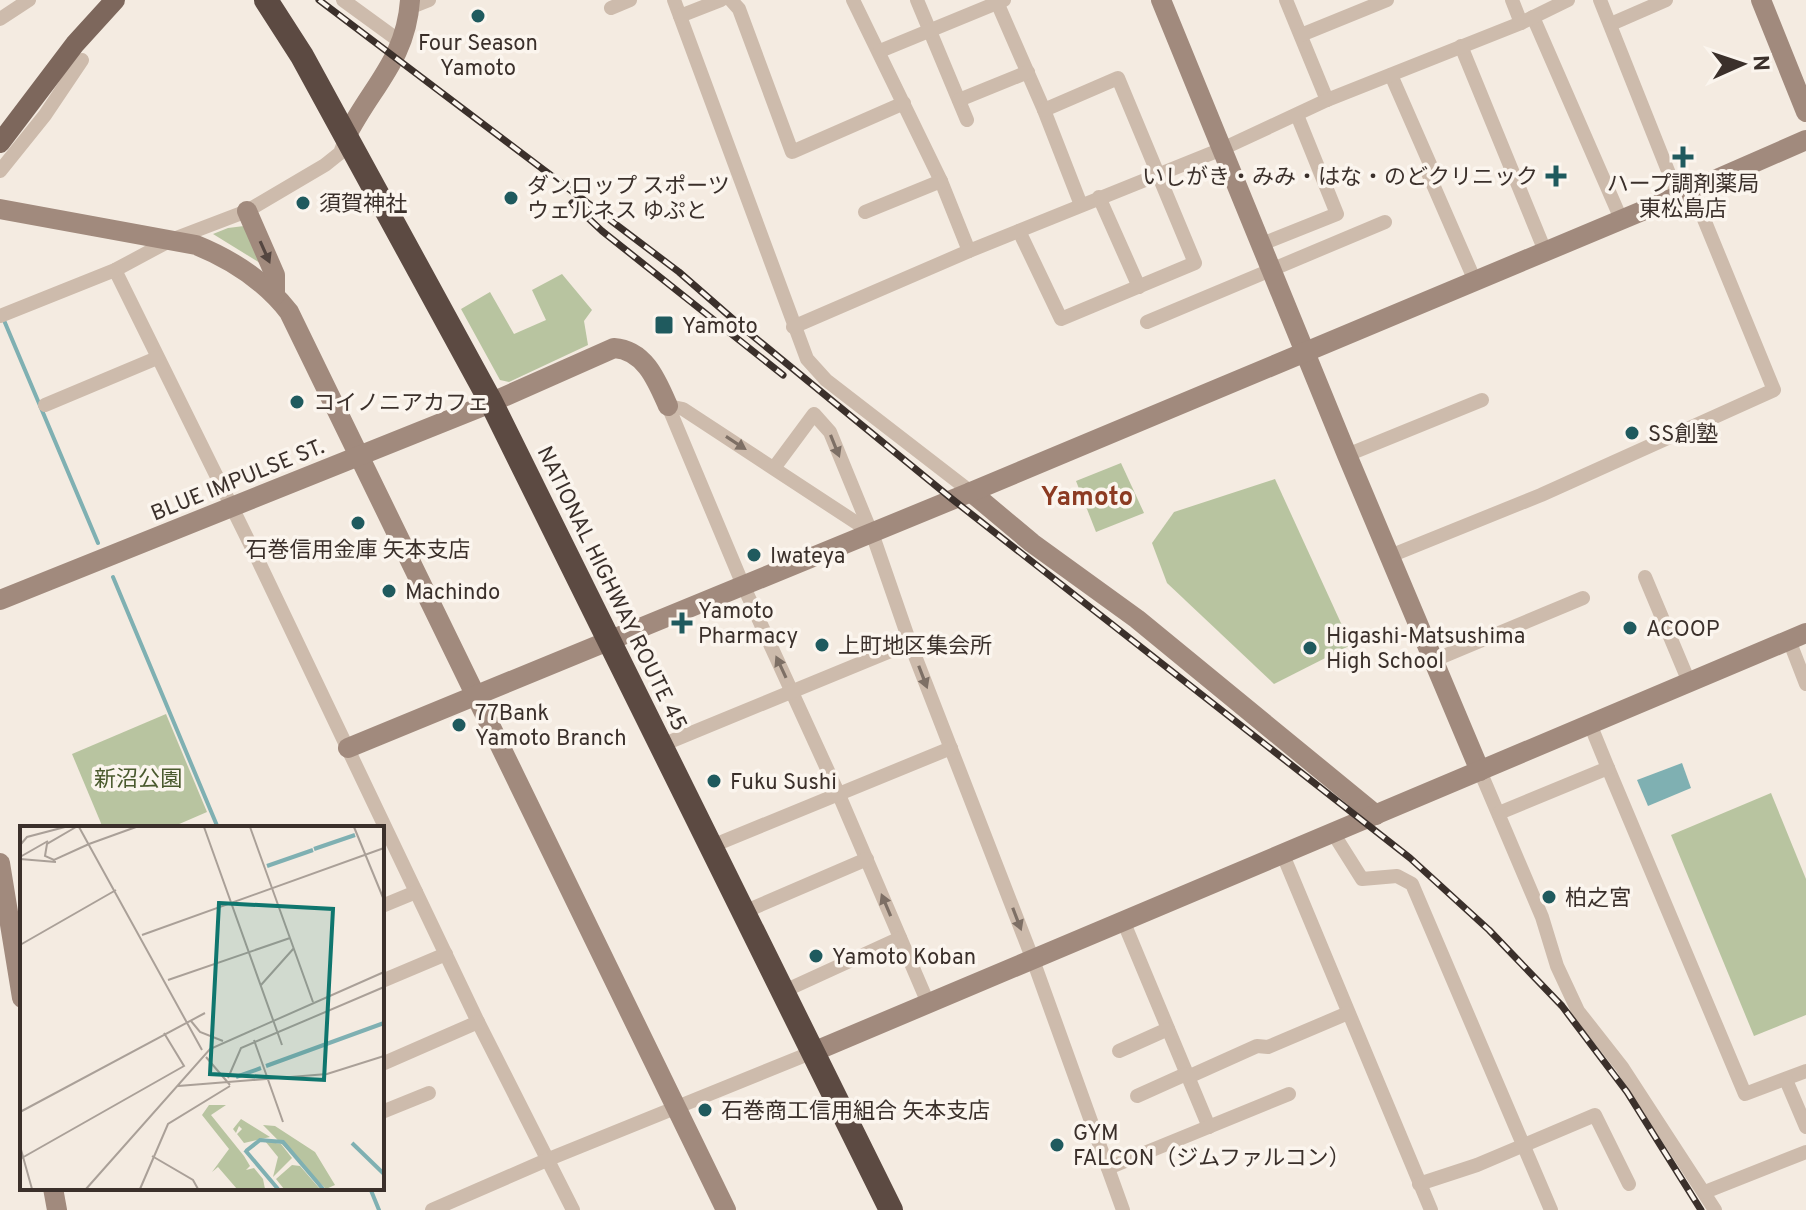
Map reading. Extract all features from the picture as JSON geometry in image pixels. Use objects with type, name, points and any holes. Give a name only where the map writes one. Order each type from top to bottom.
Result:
[{"type":"highway","name":"NATIONAL HIGHWAY ROUTE 45","points":[[266,0],[302,56],[491,402],[891,1210]]},
{"type":"main road","points":[[0,143],[75,44],[115,0]]},
{"type":"street","points":[[0,19],[29,0]]},
{"type":"street","points":[[343,0],[402,43]]},
{"type":"street","points":[[611,8],[630,0]]},
{"type":"street","points":[[674,0],[807,359],[826,380],[1032,543],[1137,619],[1376,815]]},
{"type":"street","points":[[680,16],[721,0]]},
{"type":"street","points":[[731,0],[739,9],[792,152],[904,103]]},
{"type":"street","points":[[853,0],[941,181],[969,251]]},
{"type":"street","points":[[917,0],[967,120]]},
{"type":"street","points":[[1161,0],[1432,661],[1542,917],[1557,966],[1578,1011],[1622,1067],[1715,1210]]},
{"type":"street","points":[[1286,0],[1327,100]]},
{"type":"street","points":[[1301,35],[1387,0]]},
{"type":"street","points":[[1512,0],[1527,20],[1621,219]]},
{"type":"street","points":[[1390,556],[1541,495],[1774,390],[1600,0]]},
{"type":"street","points":[[1611,24],[1666,0]]},
{"type":"street","points":[[1761,0],[1806,112]]},
{"type":"street","points":[[880,51],[999,1],[1081,205]]},
{"type":"street","points":[[793,327],[1099,197],[1222,149],[1327,100],[1527,20],[1561,1]]},
{"type":"street","points":[[4,315],[115,270],[171,240],[247,211],[325,165],[340,153],[346,137],[395,60],[416,3]]},
{"type":"street","points":[[1461,46],[1545,251]]},
{"type":"street","points":[[0,171],[45,115],[82,60]]},
{"type":"street","points":[[959,100],[1028,72]]},
{"type":"street","points":[[1391,75],[1433,171],[1428,173],[1475,281]]},
{"type":"street","points":[[1019,231],[1061,319],[1195,263],[1118,78],[1044,110]]},
{"type":"street","points":[[1262,244],[1337,214],[1297,115]]},
{"type":"street","points":[[348,748],[971,492],[1806,140]]},
{"type":"street","points":[[865,212],[941,181]]},
{"type":"street","points":[[1099,197],[1139,287]]},
{"type":"street","points":[[0,209],[171,240],[220,255],[248,272],[275,295],[300,330],[474,695],[726,1210]]},
{"type":"street","points":[[247,211],[275,275],[275,295]]},
{"type":"street","points":[[1147,322],[1385,222]]},
{"type":"street","points":[[115,270],[478,1022],[573,1210]]},
{"type":"street","name":"BLUE IMPULSE ST.","points":[[0,600],[360,457],[605,351],[619,348],[644,362],[657,380],[668,406]]},
{"type":"street","points":[[45,405],[157,358]]},
{"type":"street","points":[[1347,455],[1482,400]]},
{"type":"street","points":[[668,406],[683,409],[872,533]]},
{"type":"street","points":[[668,406],[743,585],[839,795],[928,1003]]},
{"type":"street","points":[[774,468],[814,414],[830,432],[872,533],[910,643],[1033,960],[1123,1210]]},
{"type":"street","points":[[1645,577],[1689,682]]},
{"type":"street","points":[[1432,661],[1583,598]]},
{"type":"street","points":[[432,1210],[1124,923],[1798,637],[1806,684]]},
{"type":"street","points":[[662,745],[910,643]]},
{"type":"street","points":[[1590,724],[1745,1094],[1806,1071]]},
{"type":"street","points":[[712,846],[951,748]]},
{"type":"street","points":[[1499,813],[1608,768]]},
{"type":"street","points":[[1333,833],[1362,879],[1397,876],[1412,884],[1551,1210]]},
{"type":"street","points":[[1283,855],[1431,1210]]},
{"type":"street","points":[[744,912],[867,859]]},
{"type":"street","points":[[0,863],[20,986]]},
{"type":"street","points":[[384,905],[416,892]]},
{"type":"street","points":[[1124,923],[1209,1127]]},
{"type":"street","points":[[782,992],[900,938]]},
{"type":"street","points":[[384,980],[446,954]]},
{"type":"street","points":[[1137,1096],[1257,1046],[1268,1047],[1348,1013]]},
{"type":"street","points":[[384,1063],[478,1022]]},
{"type":"street","points":[[1119,1051],[1168,1029]]},
{"type":"street","points":[[1786,1080],[1806,1127]]},
{"type":"street","points":[[384,1111],[429,1093]]},
{"type":"street","points":[[1108,1168],[1289,1094]]},
{"type":"street","points":[[1419,1184],[1477,1165],[1595,1115],[1629,1184]]},
{"type":"street","points":[[1705,1192],[1806,1152]]},
{"type":"street","points":[[53,1190],[57,1210]]},
{"type":"green space","points":[[244,226],[260,263],[213,234]]},
{"type":"green space","points":[[562,274],[592,310],[584,321],[588,345],[509,382],[500,380],[461,309],[490,292],[514,334],[546,320],[532,290]]},
{"type":"green space","points":[[1121,463],[1144,513],[1096,532],[1076,481]]},
{"type":"green space","points":[[1275,479],[1351,645],[1274,684],[1167,583],[1152,543],[1174,512]]},
{"type":"green space","name":"新沼公園","points":[[166,714],[207,812],[175,826],[102,826],[72,754]]},
{"type":"green space","points":[[1771,793],[1806,879],[1806,1015],[1754,1036],[1671,835]]},
{"type":"water","points":[[1682,763],[1691,788],[1648,806],[1637,780]]},
{"type":"waterway","points":[[3,318],[98,543]]},
{"type":"waterway","points":[[113,577],[217,826]]},
{"type":"waterway","points":[[371,1190],[379,1210]]},
{"type":"railway","points":[[319,0],[679,272],[952,499],[1410,858],[1489,930],[1562,1006],[1627,1092],[1701,1210]]},
{"type":"railway","points":[[572,203],[602,231],[783,375]]},
{"type":"place","name":"Four Season Yamoto","points":[[478,16]]},
{"type":"place","name":"ハープ調剤薬局 東松島店","points":[[1683,157]]},
{"type":"place","name":"いしがき・みみ・はな・のどクリニック","points":[[1556,176]]},
{"type":"place","name":"ダンロップ スポーツ ウェルネス ゆぷと","points":[[511,198]]},
{"type":"place","name":"須賀神社","points":[[303,203]]},
{"type":"place","name":"Yamoto","points":[[664,325]]},
{"type":"place","name":"コイノニアカフェ","points":[[297,402]]},
{"type":"place","name":"SS創塾","points":[[1632,433]]},
{"type":"place","name":"石巻信用金庫 矢本支店","points":[[358,523]]},
{"type":"place","name":"Iwateya","points":[[754,555]]},
{"type":"place","name":"Machindo","points":[[389,591]]},
{"type":"place","name":"Yamoto Pharmacy","points":[[682,623]]},
{"type":"place","name":"ACOOP","points":[[1630,628]]},
{"type":"place","name":"上町地区集会所","points":[[822,645]]},
{"type":"place","name":"Higashi-Matsushima High School","points":[[1310,648]]},
{"type":"place","name":"77Bank Yamoto Branch","points":[[459,725]]},
{"type":"place","name":"Fuku Sushi","points":[[714,781]]},
{"type":"place","name":"柏之宮","points":[[1549,897]]},
{"type":"place","name":"Yamoto Koban","points":[[816,956]]},
{"type":"place","name":"石巻商工信用組合 矢本支店","points":[[705,1110]]},
{"type":"place","name":"GYM FALCON（ジムファルコン）","points":[[1057,1145]]},
{"type":"district","name":"Yamoto","points":[[1087,496]]}]
